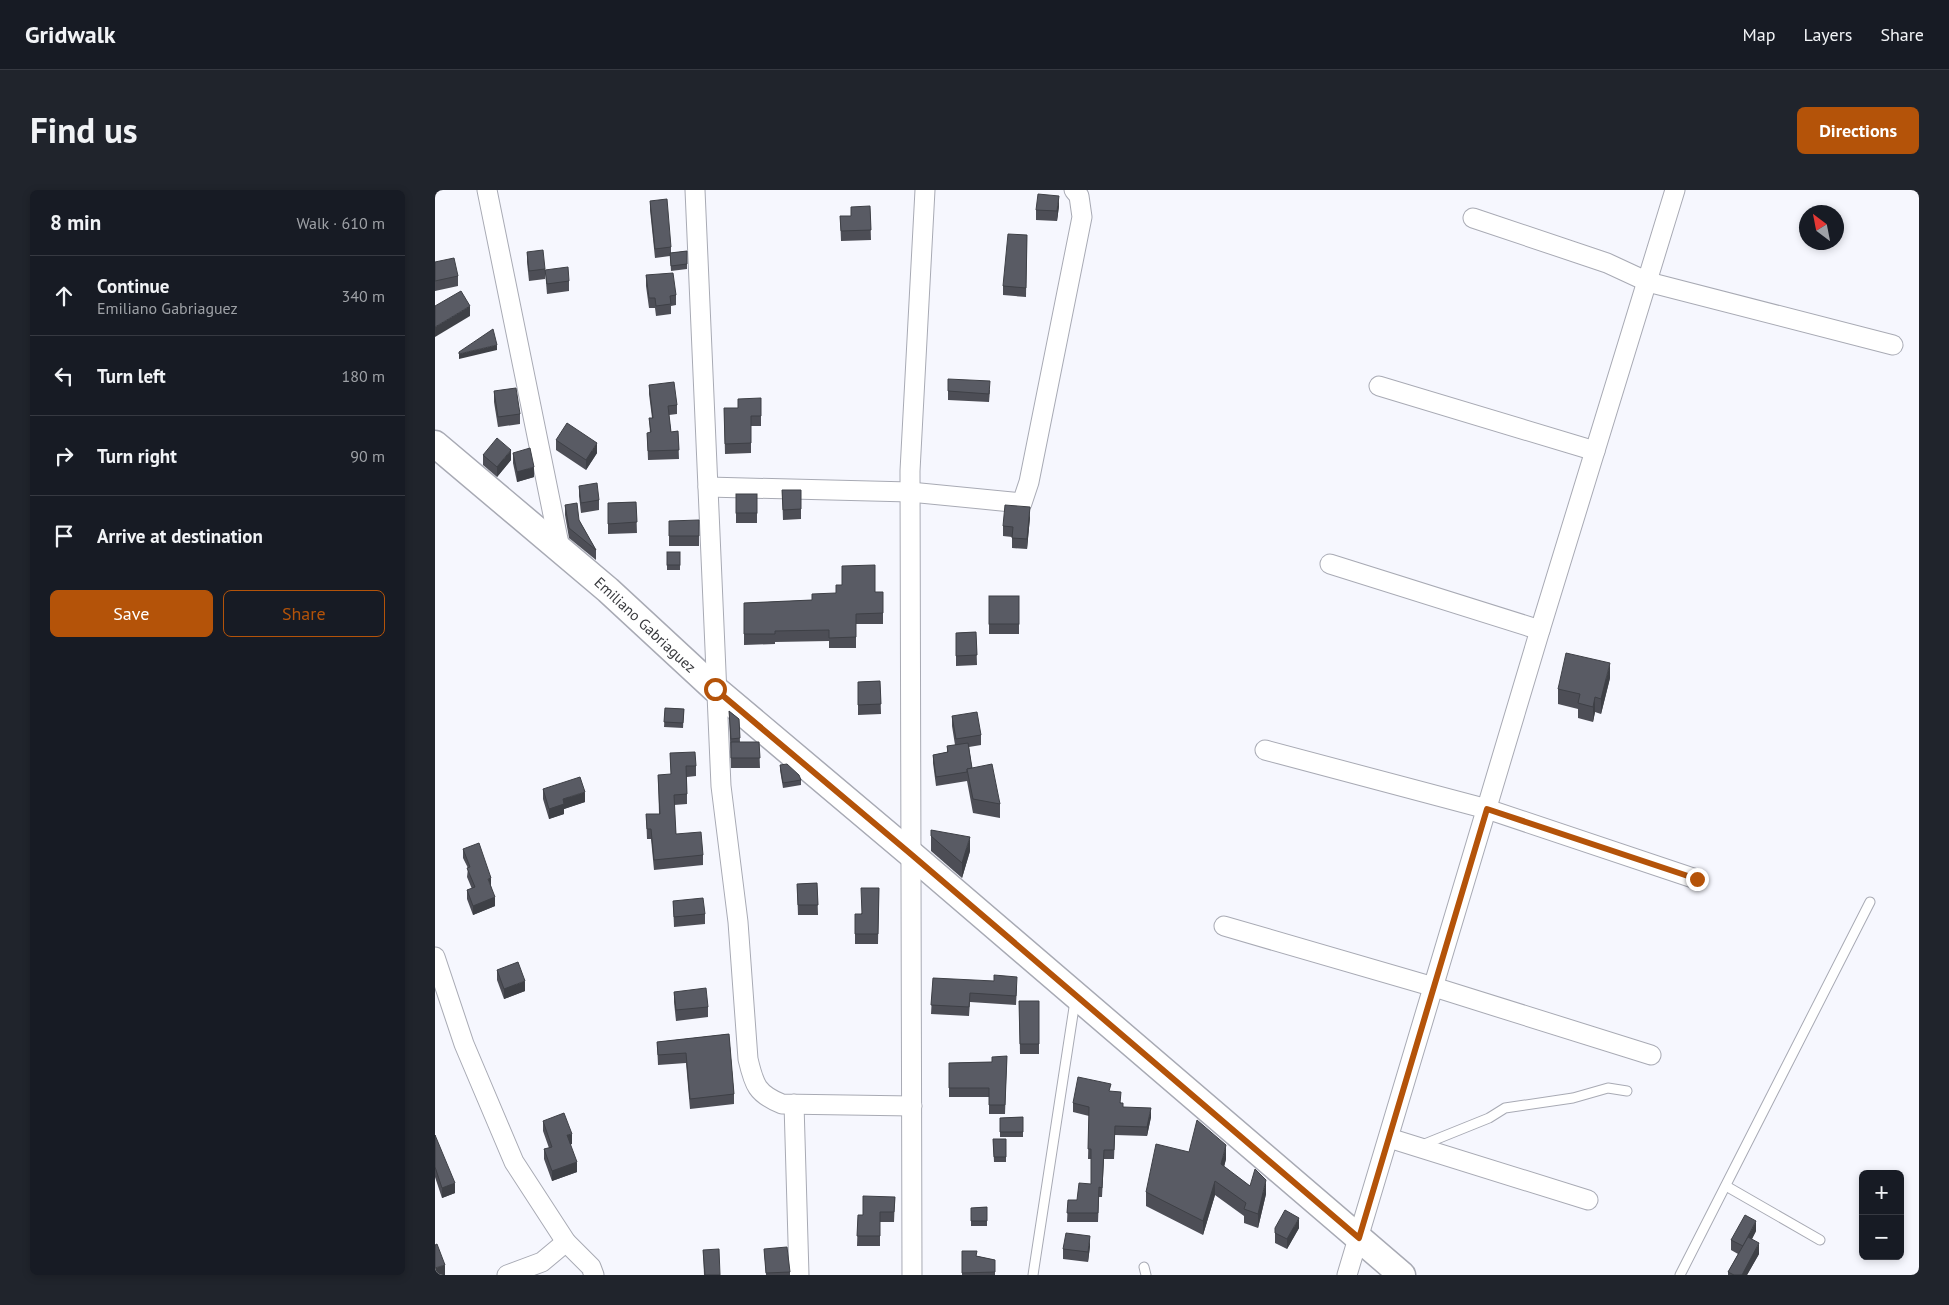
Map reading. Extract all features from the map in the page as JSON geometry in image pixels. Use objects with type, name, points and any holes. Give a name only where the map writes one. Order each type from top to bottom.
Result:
[{"type":"main road","name":"Emiliano Gabriaguez","points":[[435,444],[561,549],[715,689],[912,855],[1402,1275]]},
{"type":"street","points":[[487,190],[561,549]]},
{"type":"street","points":[[695,190],[715,689],[721,786],[738,922],[748,1059],[753,1081],[765,1097],[783,1104],[912,1106]]},
{"type":"street","points":[[912,1275],[910,492],[925,190]]},
{"type":"street","points":[[708,487],[910,492],[1022,503],[1031,473],[1083,217],[1079,196],[1074,190]]},
{"type":"street","points":[[1347,1275],[1540,630],[1675,190]]},
{"type":"street","points":[[1473,218],[1607,263],[1648,282],[1893,345]]},
{"type":"street","points":[[1379,386],[1595,451]]},
{"type":"street","points":[[1331,564],[1540,630]]},
{"type":"street","points":[[1265,750],[1487,809],[1697,879]]},
{"type":"street","points":[[1224,926],[1434,987],[1651,1055]]},
{"type":"street","points":[[435,957],[464,1044],[514,1162],[566,1242],[591,1267],[594,1275]]},
{"type":"street","points":[[794,1104],[799,1275]]},
{"type":"street","points":[[1389,1138],[1588,1200]]},
{"type":"street","points":[[507,1275],[542,1262],[566,1242]]},
{"type":"lane","points":[[1680,1275],[1870,902]]},
{"type":"lane","points":[[1033,1275],[1076,996]]},
{"type":"lane","points":[[1417,1148],[1489,1118],[1505,1108],[1573,1098],[1608,1088],[1627,1091]]},
{"type":"lane","points":[[1726,1186],[1820,1240]]},
{"type":"building","points":[[1038,194],[1059,196],[1057,211],[1036,210]]},
{"type":"building","points":[[667,199],[671,247],[655,249],[650,201]]},
{"type":"building","points":[[870,206],[871,230],[841,231],[840,216],[851,216],[851,207]]},
{"type":"building","points":[[1008,234],[1027,235],[1026,288],[1003,286]]},
{"type":"building","points":[[543,250],[545,269],[529,271],[527,252]]},
{"type":"building","points":[[687,251],[687,264],[671,266],[670,253]]},
{"type":"building","points":[[454,258],[458,276],[435,281],[435,262]]},
{"type":"building","points":[[568,267],[569,281],[547,284],[545,270]]},
{"type":"building","points":[[673,273],[676,295],[670,296],[671,304],[656,306],[655,298],[649,298],[646,275]]},
{"type":"building","points":[[461,291],[470,306],[435,327],[435,306]]},
{"type":"building","points":[[493,329],[497,345],[459,354],[459,352]]},
{"type":"building","points":[[948,379],[990,381],[989,394],[948,391]]},
{"type":"building","points":[[674,382],[677,405],[668,406],[671,432],[678,431],[679,450],[648,451],[647,433],[651,432],[649,418],[653,418],[649,385]]},
{"type":"building","points":[[516,388],[520,414],[498,417],[494,391]]},
{"type":"building","points":[[761,398],[761,416],[751,416],[751,443],[725,444],[724,408],[738,408],[738,399]]},
{"type":"building","points":[[567,423],[597,443],[586,460],[556,440]]},
{"type":"building","points":[[497,438],[511,450],[497,467],[483,455]]},
{"type":"building","points":[[530,448],[534,467],[517,472],[513,453]]},
{"type":"building","points":[[597,483],[599,500],[581,503],[579,486]]},
{"type":"building","points":[[782,490],[801,490],[801,509],[783,510]]},
{"type":"building","points":[[736,494],[757,494],[757,513],[736,513]]},
{"type":"building","points":[[636,502],[637,522],[608,524],[608,503]]},
{"type":"building","points":[[577,503],[579,520],[596,550],[569,528],[565,505]]},
{"type":"building","points":[[1005,505],[1030,507],[1027,539],[1012,538],[1013,527],[1003,526]]},
{"type":"building","points":[[699,520],[699,536],[669,536],[669,521]]},
{"type":"building","points":[[667,552],[680,552],[680,565],[667,565]]},
{"type":"building","points":[[875,565],[875,592],[883,592],[883,613],[856,614],[856,637],[829,638],[829,630],[775,631],[775,634],[744,634],[744,603],[812,600],[812,594],[836,593],[836,585],[842,585],[842,566]]},
{"type":"building","points":[[989,596],[1019,596],[1019,624],[989,624]]},
{"type":"building","points":[[976,632],[977,655],[956,656],[956,633]]},
{"type":"building","points":[[1566,653],[1610,663],[1601,699],[1595,697],[1593,707],[1578,703],[1580,694],[1558,689]]},
{"type":"building","points":[[880,681],[881,704],[858,705],[858,682]]},
{"type":"building","points":[[665,708],[684,709],[683,723],[664,722]]},
{"type":"building","points":[[729,711],[739,719],[740,738],[731,739]]},
{"type":"building","points":[[977,712],[981,735],[956,739],[952,716]]},
{"type":"building","points":[[731,742],[759,742],[760,758],[731,758]]},
{"type":"building","points":[[968,743],[972,768],[967,769],[967,772],[936,777],[933,755],[948,752],[947,746]]},
{"type":"building","points":[[695,752],[696,766],[686,766],[687,794],[674,795],[676,834],[701,832],[703,855],[654,860],[651,829],[647,829],[646,814],[660,814],[658,775],[671,774],[670,753]]},
{"type":"building","points":[[787,764],[799,775],[801,780],[783,783],[780,765]]},
{"type":"building","points":[[992,764],[1000,804],[973,799],[967,769]]},
{"type":"building","points":[[580,777],[585,792],[563,799],[564,804],[549,809],[543,789]]},
{"type":"building","points":[[931,830],[970,837],[962,863],[931,836]]},
{"type":"building","points":[[479,843],[491,878],[488,879],[495,897],[473,906],[467,890],[475,887],[467,868],[470,867],[463,849]]},
{"type":"building","points":[[817,883],[818,905],[798,905],[797,884]]},
{"type":"building","points":[[861,888],[879,888],[878,934],[855,934],[855,914],[862,914]]},
{"type":"building","points":[[703,898],[705,914],[674,917],[673,901]]},
{"type":"building","points":[[518,962],[525,981],[504,989],[497,970]]},
{"type":"building","points":[[994,975],[1017,977],[1016,996],[970,993],[969,1007],[931,1005],[933,978],[994,981]]},
{"type":"building","points":[[706,988],[708,1007],[676,1010],[674,992]]},
{"type":"building","points":[[1019,1001],[1039,1001],[1039,1044],[1020,1044]]},
{"type":"building","points":[[729,1034],[734,1094],[690,1099],[686,1053],[658,1055],[657,1042]]},
{"type":"building","points":[[1007,1056],[1005,1105],[989,1105],[989,1088],[949,1088],[949,1063],[992,1062],[992,1057]]},
{"type":"building","points":[[1078,1077],[1111,1084],[1109,1091],[1121,1092],[1120,1103],[1123,1103],[1123,1107],[1151,1108],[1147,1127],[1115,1126],[1114,1150],[1104,1150],[1102,1188],[1099,1187],[1098,1213],[1067,1213],[1068,1200],[1077,1200],[1079,1183],[1091,1184],[1091,1149],[1088,1149],[1089,1107],[1073,1103]]},
{"type":"building","points":[[564,1113],[572,1134],[567,1135],[577,1162],[552,1171],[544,1149],[552,1147],[543,1121]]},
{"type":"building","points":[[1023,1117],[1023,1132],[1000,1132],[1000,1118]]},
{"type":"building","points":[[1197,1120],[1226,1145],[1221,1164],[1250,1186],[1255,1169],[1266,1180],[1258,1214],[1244,1209],[1246,1203],[1215,1181],[1203,1221],[1146,1192],[1156,1144],[1189,1152]]},
{"type":"building","points":[[435,1135],[455,1183],[442,1188],[435,1167]]},
{"type":"building","points":[[993,1139],[1006,1139],[1006,1157],[994,1157]]},
{"type":"building","points":[[863,1196],[895,1197],[894,1212],[880,1212],[880,1236],[857,1236],[858,1215],[863,1215]]},
{"type":"building","points":[[987,1207],[987,1221],[971,1221],[971,1208]]},
{"type":"building","points":[[1285,1210],[1299,1218],[1287,1239],[1275,1233],[1275,1228]]},
{"type":"building","points":[[1745,1215],[1756,1221],[1743,1246],[1731,1240]]},
{"type":"building","points":[[1066,1233],[1090,1236],[1088,1252],[1063,1249]]},
{"type":"building","points":[[1748,1237],[1759,1243],[1742,1275],[1734,1275],[1728,1272]]},
{"type":"building","points":[[437,1244],[445,1265],[435,1268],[435,1245]]},
{"type":"building","points":[[787,1247],[790,1272],[766,1273],[764,1249]]},
{"type":"building","points":[[719,1249],[720,1275],[705,1275],[703,1250]]},
{"type":"building","points":[[962,1251],[977,1251],[976,1256],[995,1260],[995,1272],[962,1273]]},
{"type":"route","points":[[715,689],[1359,1238],[1487,809],[1697,879]]}]
